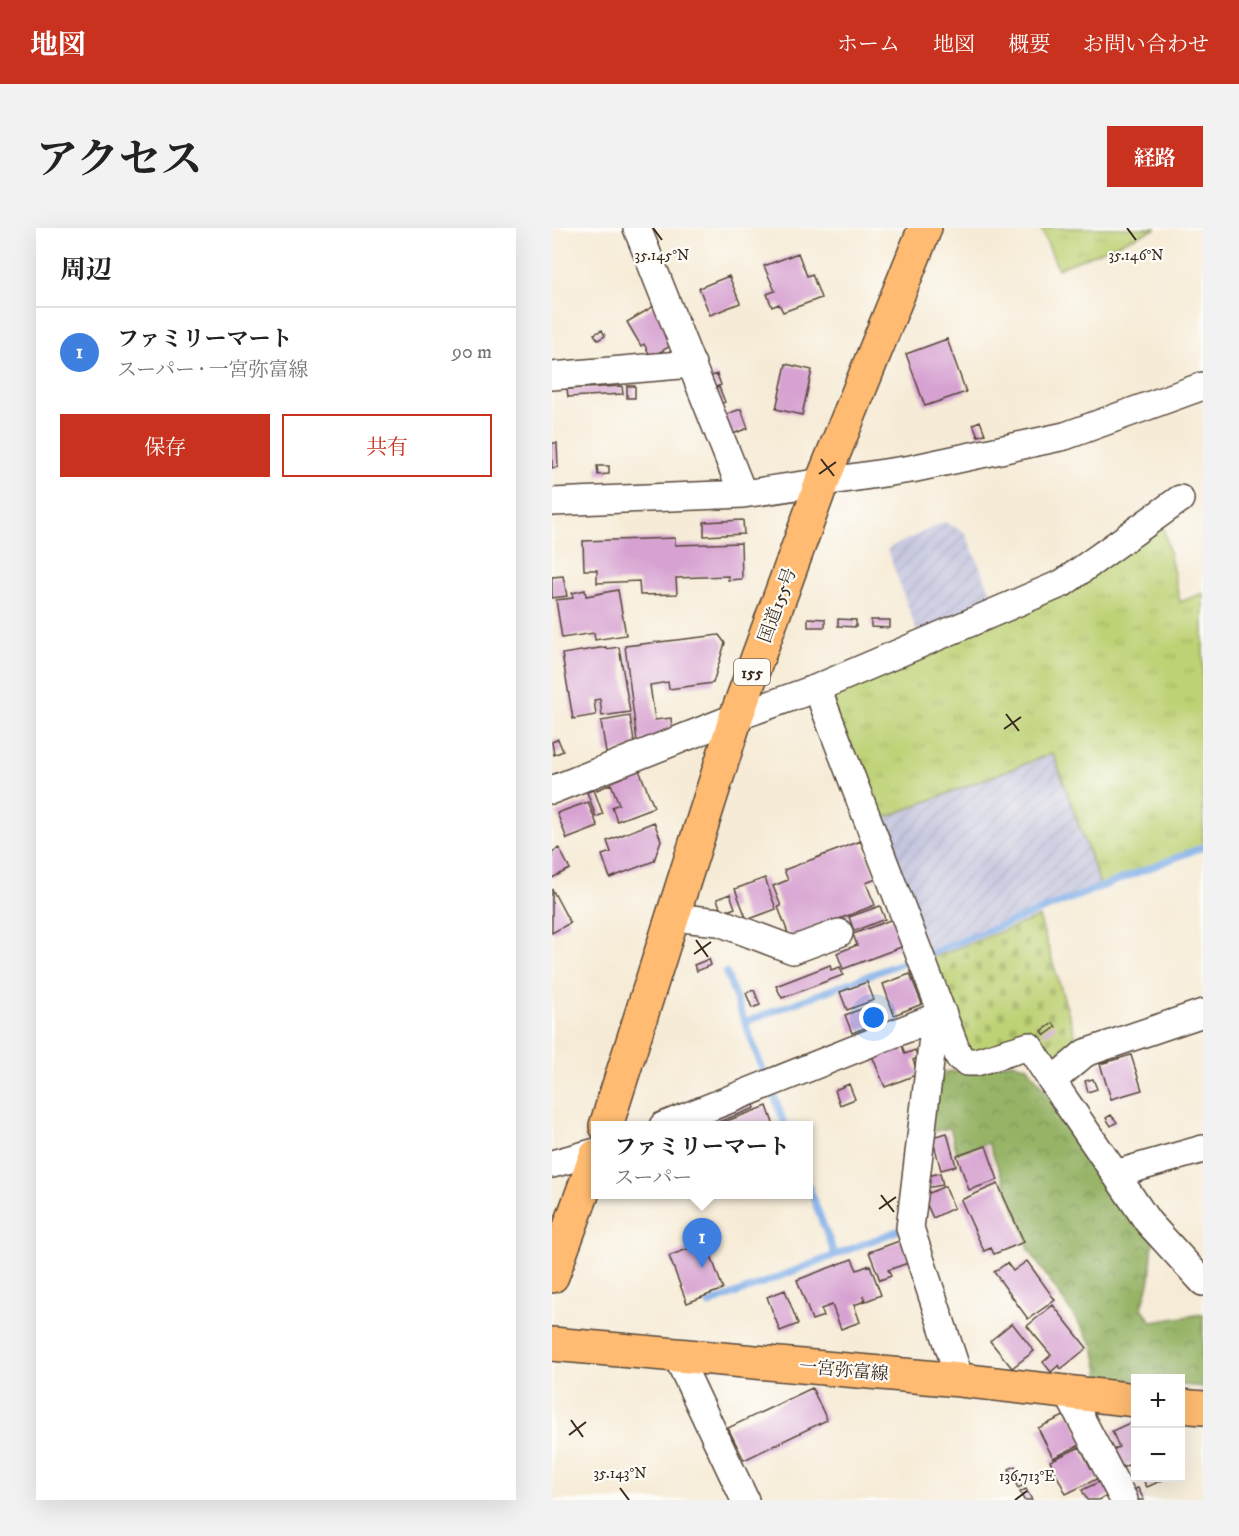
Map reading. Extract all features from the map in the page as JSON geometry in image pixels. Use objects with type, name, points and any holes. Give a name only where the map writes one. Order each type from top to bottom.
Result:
[{"type":"main road","name":"国道155号","points":[[607,1121],[736,717],[822,482],[925,228]]},
{"type":"main road","points":[[552,1276],[591,1168]]},
{"type":"main road","name":"一宮弥富線","points":[[552,1344],[960,1380],[1131,1399]]},
{"type":"main road","points":[[1185,1406],[1203,1408]]},
{"type":"street","points":[[637,228],[743,494]]},
{"type":"street","points":[[552,376],[692,364]]},
{"type":"street","points":[[552,502],[743,494],[911,469],[1065,436],[1203,386]]},
{"type":"street","points":[[552,789],[817,687],[1063,583],[1180,499]]},
{"type":"street","points":[[817,687],[960,1057],[967,1062],[1029,1046],[1148,1222],[1203,1282]]},
{"type":"street","points":[[672,917],[719,922],[793,950],[839,933]]},
{"type":"street","points":[[1052,1081],[1085,1053],[1203,1013]]},
{"type":"street","points":[[673,1121],[943,1014]]},
{"type":"street","points":[[943,1014],[933,1036],[910,1228],[960,1380]]},
{"type":"street","points":[[1115,1174],[1203,1149]]},
{"type":"street","points":[[552,1164],[591,1155]]},
{"type":"street","points":[[677,1356],[745,1500]]},
{"type":"street","points":[[1067,1392],[1124,1500]]},
{"type":"shaded area","points":[[944,522],[965,532],[997,607],[919,637],[887,549]]},
{"type":"shaded area","points":[[1053,753],[1101,887],[929,954],[876,821]]},
{"type":"green space","points":[[1041,228],[1157,228],[1058,269]]},
{"type":"green space","points":[[1162,520],[1180,602],[1203,593],[1203,847],[1101,887],[1053,753],[876,821],[825,690]]},
{"type":"green space","points":[[1039,917],[1080,1051],[1053,1074],[1031,1038],[974,1053],[964,1049],[929,959]]},
{"type":"green space","points":[[1011,1063],[1027,1066],[1153,1240],[1150,1279],[1142,1308],[1152,1322],[1203,1314],[1203,1387],[1185,1385],[1185,1374],[1131,1374],[1131,1381],[1100,1377],[1094,1346],[1029,1250],[1024,1230],[988,1143],[957,1153],[950,1128],[926,1133],[936,1084],[946,1072]]},
{"type":"building","points":[[798,253],[807,276],[812,274],[821,298],[783,312],[779,304],[772,307],[767,294],[775,291],[764,266]]},
{"type":"building","points":[[729,276],[740,303],[710,315],[699,288]]},
{"type":"building","points":[[654,306],[676,343],[651,357],[644,344],[641,346],[627,322]]},
{"type":"building","points":[[602,330],[605,336],[598,340],[594,334]]},
{"type":"building","points":[[947,339],[966,392],[925,406],[906,354]]},
{"type":"building","points":[[786,364],[812,370],[802,415],[776,409]]},
{"type":"building","points":[[717,374],[721,385],[711,389],[706,378]]},
{"type":"building","points":[[622,386],[623,394],[568,397],[567,389]]},
{"type":"building","points":[[627,386],[635,386],[635,398],[627,398]]},
{"type":"building","points":[[719,387],[725,402],[717,405],[711,390]]},
{"type":"building","points":[[741,409],[748,428],[728,436],[721,416]]},
{"type":"building","points":[[980,421],[985,434],[978,436],[973,424]]},
{"type":"building","points":[[552,443],[557,443],[558,467],[552,468]]},
{"type":"building","points":[[597,466],[609,466],[609,474],[598,475]]},
{"type":"building","points":[[743,520],[744,534],[704,536],[704,522]]},
{"type":"building","points":[[675,538],[675,545],[741,543],[742,579],[728,580],[728,576],[676,578],[677,594],[640,595],[639,581],[597,583],[597,570],[584,570],[583,541]]},
{"type":"building","points":[[563,576],[567,596],[552,598],[552,577]]},
{"type":"building","points":[[585,590],[586,596],[618,590],[626,635],[595,640],[594,633],[562,638],[556,600],[573,598],[572,593]]},
{"type":"building","points":[[808,618],[825,619],[825,627],[808,627]]},
{"type":"building","points":[[838,619],[856,620],[856,627],[838,626]]},
{"type":"building","points":[[871,620],[890,620],[890,628],[871,627]]},
{"type":"building","points":[[719,635],[725,643],[713,683],[669,689],[668,682],[650,685],[655,720],[671,718],[673,737],[637,741],[625,646]]},
{"type":"building","points":[[606,647],[606,649],[619,647],[630,712],[602,716],[600,699],[594,700],[596,715],[573,719],[562,654]]},
{"type":"building","points":[[630,716],[635,748],[606,753],[601,721]]},
{"type":"building","points":[[558,739],[563,751],[554,755],[552,742]]},
{"type":"building","points":[[637,765],[654,807],[617,821],[612,807],[619,804],[611,784],[597,790],[594,782]]},
{"type":"building","points":[[594,790],[603,814],[596,817],[587,792]]},
{"type":"building","points":[[588,802],[598,827],[567,839],[557,813]]},
{"type":"building","points":[[654,822],[661,840],[654,861],[610,878],[602,855],[611,852],[607,841]]},
{"type":"building","points":[[861,841],[876,879],[866,883],[875,905],[790,938],[773,886],[788,880],[784,870]]},
{"type":"building","points":[[559,848],[570,869],[552,878],[552,852]]},
{"type":"building","points":[[765,878],[776,909],[747,920],[735,889]]},
{"type":"building","points":[[552,889],[570,923],[552,933]]},
{"type":"building","points":[[730,894],[735,908],[722,913],[717,899]]},
{"type":"building","points":[[880,906],[885,919],[854,931],[849,917]]},
{"type":"building","points":[[893,919],[904,946],[843,969],[837,953],[857,945],[853,934]]},
{"type":"building","points":[[709,959],[711,965],[697,971],[694,965]]},
{"type":"building","points":[[830,965],[831,970],[840,967],[843,975],[782,998],[776,986]]},
{"type":"building","points":[[910,974],[922,1004],[894,1015],[883,984]]},
{"type":"building","points":[[867,982],[874,1000],[847,1010],[840,992]]},
{"type":"building","points":[[754,990],[760,1005],[752,1008],[746,993]]},
{"type":"building","points":[[864,1008],[870,1026],[852,1033],[845,1015]]},
{"type":"building","points":[[1053,1023],[1056,1027],[1045,1035],[1042,1031]]},
{"type":"building","points":[[900,1040],[905,1054],[915,1050],[918,1058],[913,1060],[918,1074],[885,1087],[870,1051]]},
{"type":"building","points":[[1131,1055],[1142,1090],[1111,1099],[1100,1064]]},
{"type":"building","points":[[1093,1079],[1097,1089],[1088,1092],[1085,1081]]},
{"type":"building","points":[[849,1084],[855,1099],[840,1105],[835,1090]]},
{"type":"building","points":[[751,1096],[755,1108],[721,1121],[706,1121],[704,1114]]},
{"type":"building","points":[[767,1106],[772,1121],[727,1121]]},
{"type":"building","points":[[1111,1115],[1117,1122],[1111,1126],[1106,1118]]},
{"type":"building","points":[[947,1133],[956,1166],[941,1170],[932,1137]]},
{"type":"building","points":[[986,1146],[998,1180],[969,1190],[957,1156]]},
{"type":"building","points":[[940,1173],[943,1185],[926,1188],[924,1177]]},
{"type":"building","points":[[998,1184],[1024,1242],[994,1254],[991,1248],[984,1251],[961,1200]]},
{"type":"building","points":[[945,1186],[954,1208],[933,1218],[923,1196]]},
{"type":"building","points":[[902,1240],[911,1262],[888,1270],[891,1276],[880,1280],[869,1252]]},
{"type":"building","points":[[706,1242],[723,1289],[687,1303],[669,1256]]},
{"type":"building","points":[[852,1259],[857,1270],[870,1265],[881,1295],[866,1301],[863,1295],[865,1301],[854,1305],[860,1322],[841,1329],[832,1305],[821,1309],[824,1316],[812,1320],[797,1280]]},
{"type":"building","points":[[1027,1261],[1055,1300],[1028,1319],[994,1272],[1007,1263],[1013,1271]]},
{"type":"building","points":[[785,1290],[798,1324],[780,1331],[767,1297]]},
{"type":"building","points":[[1053,1305],[1087,1348],[1061,1369],[1059,1365],[1051,1372],[1043,1362],[1051,1355],[1027,1326]]},
{"type":"building","points":[[1012,1323],[1034,1351],[1012,1368],[990,1341]]},
{"type":"building","points":[[812,1388],[827,1420],[744,1460],[728,1428]]},
{"type":"building","points":[[1070,1413],[1084,1443],[1053,1458],[1038,1428]]},
{"type":"building","points":[[1131,1422],[1131,1464],[1122,1468],[1113,1450],[1119,1447],[1112,1431]]},
{"type":"building","points":[[1080,1447],[1090,1466],[1093,1464],[1099,1478],[1066,1494],[1050,1461]]},
{"type":"building","points":[[1015,1466],[1024,1485],[1018,1488],[1009,1469]]},
{"type":"building","points":[[1105,1479],[1112,1494],[1099,1500],[1087,1500],[1082,1490]]},
{"type":"building","points":[[1144,1482],[1158,1482],[1147,1487]]},
{"type":"building","points":[[1138,1488],[1144,1500],[1132,1500],[1128,1492]]},
{"type":"building","points":[[1026,1489],[1032,1500],[1024,1500],[1020,1492]]},
{"type":"waterway","points":[[929,954],[1203,847]]},
{"type":"waterway","points":[[745,1022],[912,959]]},
{"type":"waterway","points":[[726,972],[765,1076]]},
{"type":"waterway","points":[[772,1090],[783,1121]]},
{"type":"waterway","points":[[813,1198],[835,1255]]},
{"type":"waterway","points":[[709,1304],[902,1229]]},
{"type":"place","name":"ファミリーマート","points":[[702,1268]]}]
